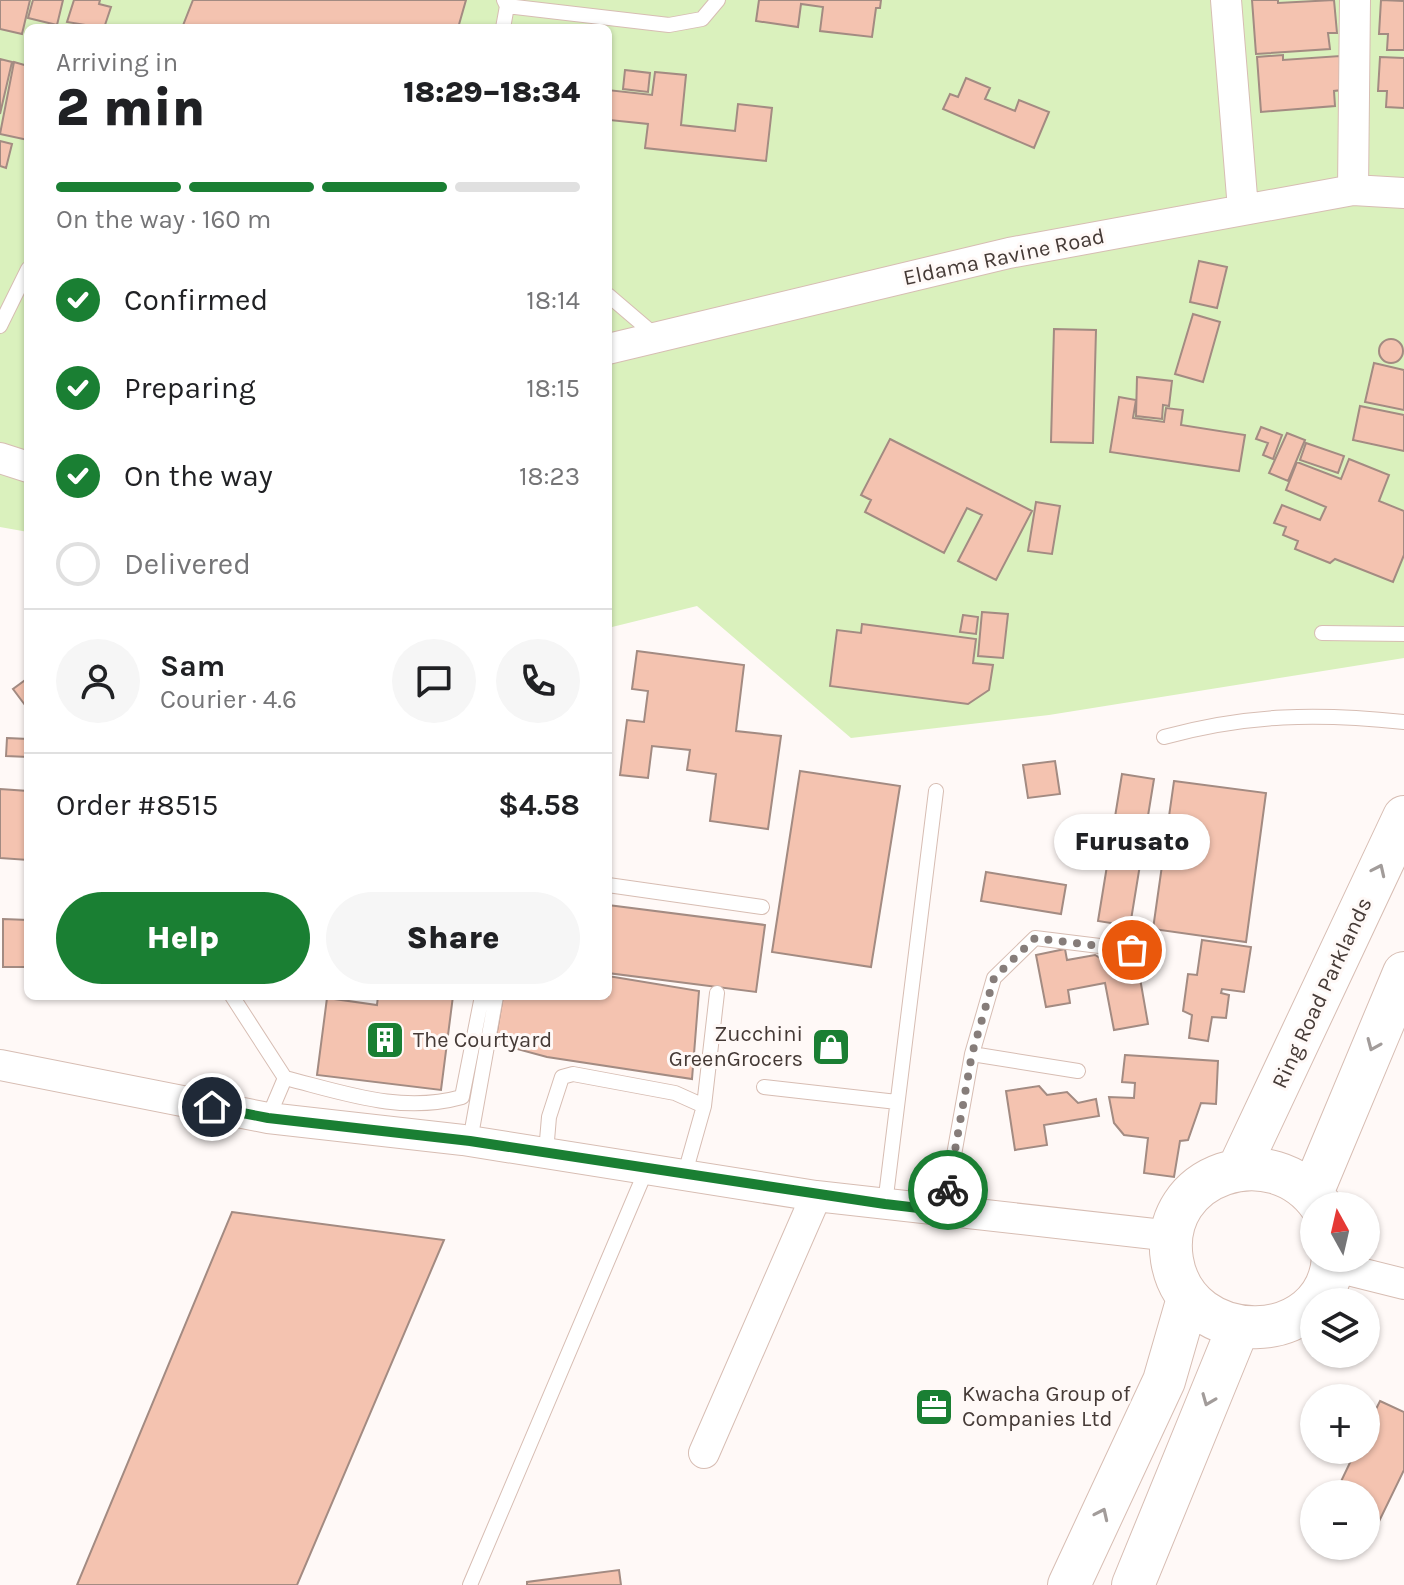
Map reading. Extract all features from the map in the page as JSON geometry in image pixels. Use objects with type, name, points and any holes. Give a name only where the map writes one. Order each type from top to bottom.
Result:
[{"type":"street","points":[[1226,0],[1243,209]]},
{"type":"street","points":[[1353,190],[1355,0]]},
{"type":"street","name":"Eldama Ravine Road","points":[[612,348],[1009,253],[1353,190],[1404,193]]},
{"type":"street","points":[[0,458],[24,466]]},
{"type":"street","name":"Ring Road Parklands","points":[[1239,1168],[1404,817]]},
{"type":"street","points":[[1320,1192],[1402,981]]},
{"type":"street","points":[[0,1065],[268,1118],[470,1141],[816,1196],[1172,1236]]},
{"type":"street","points":[[1308,1192],[1292,1177],[1266,1168],[1239,1168],[1215,1176],[1195,1191],[1180,1212],[1172,1236],[1172,1258],[1177,1279],[1188,1298],[1210,1318],[1238,1328],[1274,1325],[1307,1308],[1323,1289],[1329,1272]]},
{"type":"street","points":[[704,1453],[816,1196]]},
{"type":"street","points":[[1365,1272],[1404,1284]]},
{"type":"street","points":[[1069,1585],[1164,1381],[1188,1298]]},
{"type":"street","points":[[1133,1585],[1238,1328]]},
{"type":"lane","points":[[503,24],[505,3],[669,25],[702,19],[718,0]]},
{"type":"lane","points":[[0,326],[24,277]]},
{"type":"lane","points":[[612,298],[658,337]]},
{"type":"lane","points":[[1322,633],[1404,634]]},
{"type":"lane","points":[[1164,737],[1214,723],[1267,716],[1351,716],[1404,722]]},
{"type":"lane","points":[[885,1204],[936,791]]},
{"type":"lane","points":[[612,886],[762,907]]},
{"type":"lane","points":[[944,1211],[972,1054],[994,978],[1035,938],[1132,950]]},
{"type":"lane","points":[[685,1173],[704,1106],[717,993]]},
{"type":"lane","points":[[235,1000],[285,1078],[371,1100],[430,1106],[462,1097],[481,1000]]},
{"type":"lane","points":[[470,1141],[495,1000]]},
{"type":"lane","points":[[972,1054],[1078,1071]]},
{"type":"lane","points":[[546,1152],[549,1117],[562,1077],[573,1074],[675,1093],[704,1106]]},
{"type":"lane","points":[[268,1118],[285,1078]]},
{"type":"lane","points":[[764,1087],[897,1102]]},
{"type":"lane","points":[[470,1585],[647,1168]]},
{"type":"green space","points":[[0,0],[1404,0],[1404,658],[1049,715],[851,738],[697,606],[612,627],[612,24],[24,24],[24,531],[0,527]]},
{"type":"building","points":[[0,0],[30,0],[22,34],[0,29]]},
{"type":"building","points":[[33,0],[63,0],[57,24],[28,18]]},
{"type":"building","points":[[74,0],[100,0],[99,4],[111,7],[105,24],[67,22]]},
{"type":"building","points":[[193,0],[466,0],[459,24],[184,24]]},
{"type":"building","points":[[759,0],[881,0],[880,8],[876,8],[872,37],[820,31],[823,7],[801,4],[798,27],[756,21]]},
{"type":"building","points":[[1252,0],[1278,0],[1278,3],[1334,0],[1337,33],[1328,33],[1330,49],[1256,54]]},
{"type":"building","points":[[1381,0],[1404,1],[1404,50],[1387,50],[1388,34],[1379,34]]},
{"type":"building","points":[[1283,55],[1283,60],[1340,56],[1342,90],[1334,91],[1335,106],[1261,112],[1257,57]]},
{"type":"building","points":[[1380,57],[1404,58],[1404,108],[1386,107],[1387,91],[1378,91]]},
{"type":"building","points":[[0,59],[12,62],[0,114]]},
{"type":"building","points":[[14,62],[24,65],[24,139],[0,134]]},
{"type":"building","points":[[625,70],[650,73],[648,92],[623,89]]},
{"type":"building","points":[[655,72],[686,75],[681,125],[735,131],[738,104],[772,108],[766,161],[645,148],[648,124],[612,120],[612,90],[652,95]]},
{"type":"building","points":[[966,78],[990,88],[985,99],[1015,111],[1019,100],[1049,112],[1034,148],[943,109],[950,94],[958,97]]},
{"type":"building","points":[[0,141],[12,144],[6,168],[0,166]]},
{"type":"building","points":[[1199,261],[1227,267],[1217,308],[1190,302]]},
{"type":"building","points":[[1193,314],[1220,322],[1203,382],[1175,374]]},
{"type":"building","points":[[1054,329],[1096,330],[1093,443],[1051,442]]},
{"type":"building","points":[[1391,339],[1399,343],[1403,351],[1399,359],[1391,363],[1383,359],[1379,351],[1383,343]]},
{"type":"building","points":[[1374,363],[1404,370],[1404,410],[1365,402]]},
{"type":"building","points":[[1137,377],[1172,381],[1169,406],[1163,405],[1162,419],[1136,416]]},
{"type":"building","points":[[1119,397],[1136,400],[1133,418],[1164,422],[1166,408],[1183,410],[1181,425],[1245,435],[1239,471],[1110,452]]},
{"type":"building","points":[[1360,406],[1404,415],[1404,451],[1353,440]]},
{"type":"building","points":[[1261,427],[1282,435],[1273,459],[1263,455],[1268,443],[1256,439]]},
{"type":"building","points":[[1287,433],[1305,440],[1288,481],[1269,473]]},
{"type":"building","points":[[890,439],[1032,511],[996,580],[958,561],[982,515],[967,508],[944,553],[865,512],[871,500],[861,495]]},
{"type":"building","points":[[1306,443],[1344,456],[1338,473],[1300,460]]},
{"type":"building","points":[[1349,459],[1389,475],[1379,501],[1404,511],[1404,555],[1393,582],[1335,559],[1330,563],[1295,549],[1298,541],[1283,535],[1286,527],[1274,523],[1282,505],[1320,520],[1326,507],[1286,490],[1297,462],[1341,479]]},
{"type":"building","points":[[1036,502],[1060,506],[1052,554],[1028,551]]},
{"type":"building","points":[[982,612],[1008,614],[1003,658],[978,656]]},
{"type":"building","points":[[963,615],[978,617],[976,634],[960,632]]},
{"type":"building","points":[[862,624],[976,639],[973,663],[993,665],[989,690],[968,704],[830,686],[837,630],[861,633]]},
{"type":"building","points":[[637,651],[744,665],[736,731],[781,736],[768,829],[710,821],[716,774],[687,770],[690,750],[652,746],[648,778],[620,775],[627,720],[644,722],[648,691],[632,689]]},
{"type":"building","points":[[24,681],[24,704],[13,689]]},
{"type":"building","points":[[7,738],[24,739],[24,757],[6,756]]},
{"type":"building","points":[[1055,761],[1060,794],[1028,798],[1023,765]]},
{"type":"building","points":[[800,771],[900,786],[871,967],[772,952]]},
{"type":"building","points":[[1122,774],[1154,779],[1130,926],[1098,921]]},
{"type":"building","points":[[1174,781],[1266,793],[1246,942],[1153,929]]},
{"type":"building","points":[[0,789],[24,791],[24,860],[0,858]]},
{"type":"building","points":[[986,872],[1066,885],[1061,914],[981,901]]},
{"type":"building","points":[[612,906],[765,925],[756,992],[612,974]]},
{"type":"building","points":[[3,919],[24,920],[24,967],[3,967]]},
{"type":"building","points":[[1202,940],[1251,947],[1244,992],[1222,989],[1221,993],[1229,995],[1226,1018],[1212,1017],[1208,1041],[1189,1038],[1192,1015],[1183,1011],[1188,974],[1197,975]]},
{"type":"building","points":[[1065,949],[1067,960],[1095,955],[1112,965],[1137,961],[1148,1024],[1114,1030],[1105,983],[1068,990],[1070,1003],[1046,1007],[1036,955]]},
{"type":"building","points":[[612,977],[699,991],[692,1079],[547,1057],[495,1043],[502,1000],[612,1000]]},
{"type":"building","name":"The Courtyard","points":[[327,1000],[377,1005],[378,1000],[452,1000],[441,1090],[317,1075]]},
{"type":"building","points":[[1125,1055],[1218,1061],[1216,1104],[1201,1103],[1188,1140],[1180,1141],[1174,1177],[1144,1173],[1148,1138],[1124,1135],[1114,1123],[1109,1097],[1134,1098],[1135,1083],[1122,1082]]},
{"type":"building","points":[[1039,1086],[1047,1095],[1067,1092],[1078,1103],[1096,1099],[1099,1116],[1044,1125],[1047,1145],[1015,1150],[1006,1091]]},
{"type":"building","points":[[232,1212],[444,1240],[297,1585],[77,1585]]},
{"type":"building","points":[[1380,1401],[1404,1412],[1404,1470],[1380,1519],[1380,1480],[1342,1480],[1349,1464],[1380,1464]]},
{"type":"building","points":[[619,1570],[621,1585],[527,1585],[527,1582]]},
{"type":"way so far","points":[[948,1190],[972,1054],[999,970],[1035,938],[1132,950]]},
{"type":"place","name":"Furusato","points":[[1132,950]]},
{"type":"place","name":"The Courtyard","points":[[385,1040]]},
{"type":"place","name":"Zucchini GreenGrocers","points":[[831,1047]]},
{"type":"place","name":"Kwacha Group of Companies Ltd","points":[[934,1407]]},
{"type":"route","points":[[212,1107],[268,1118],[470,1141],[816,1196],[944,1211],[948,1190]]}]
